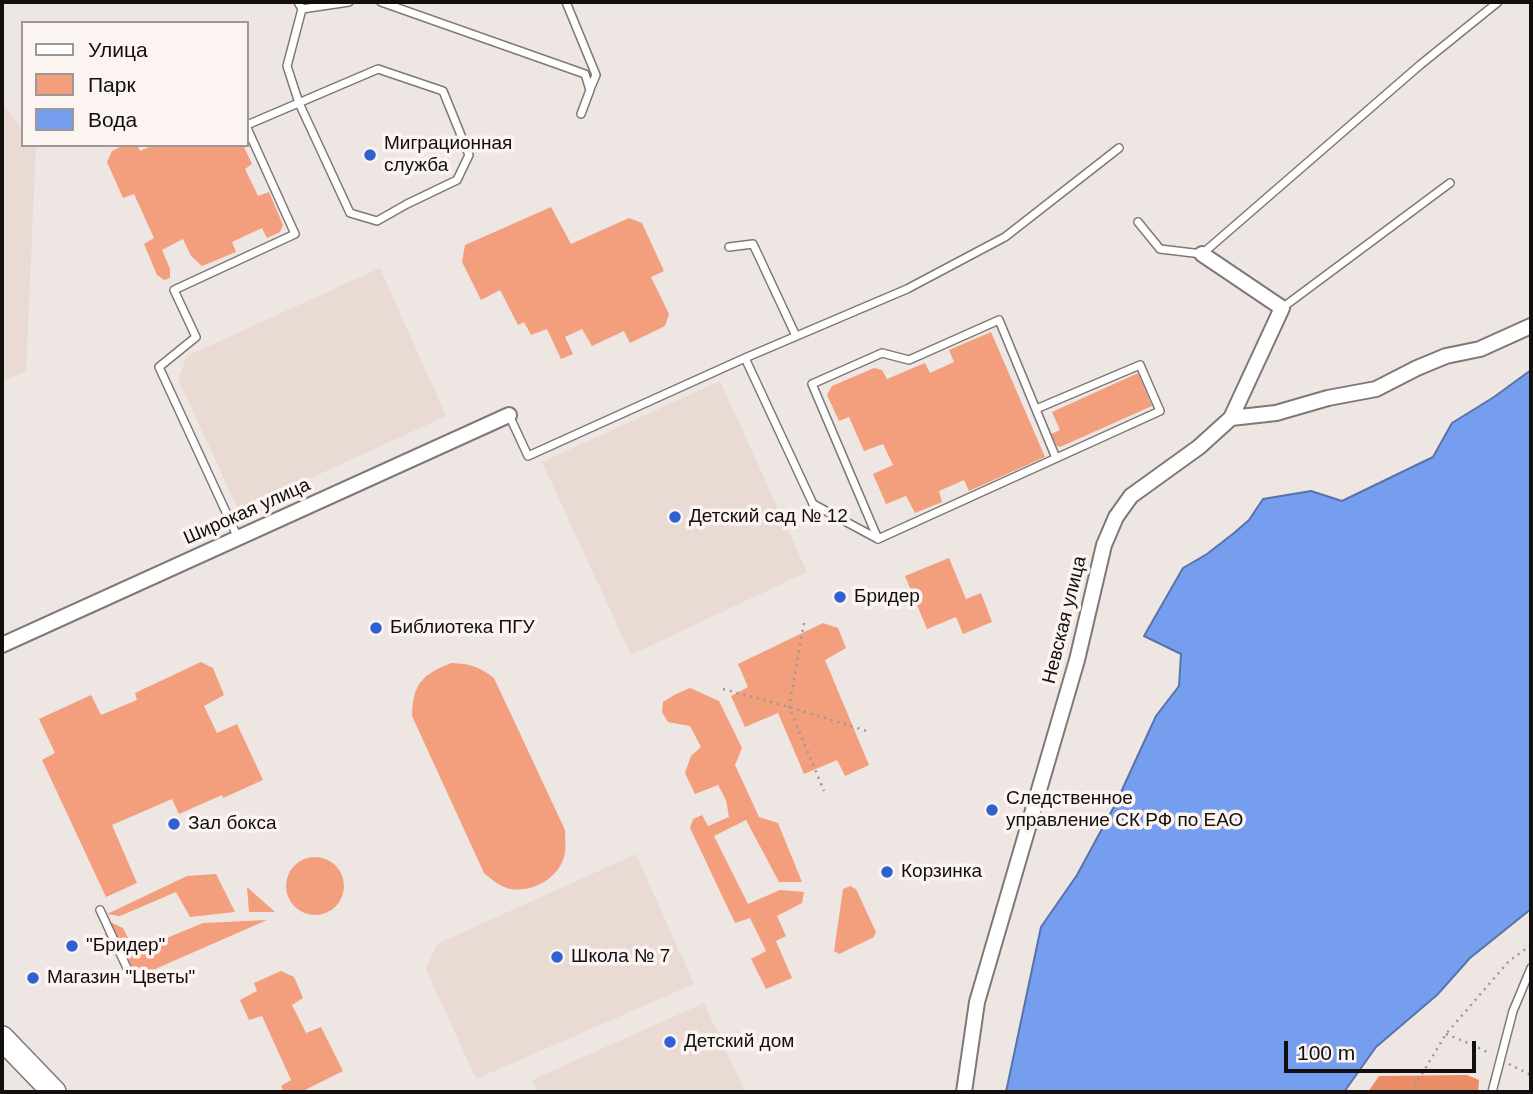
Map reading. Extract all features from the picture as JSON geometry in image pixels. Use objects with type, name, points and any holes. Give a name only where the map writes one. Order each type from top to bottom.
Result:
[{"type":"main road","points":[[2,1038],[54,1092]]},
{"type":"street","points":[[1202,254],[1282,308]]},
{"type":"street","name":"Невская улица","points":[[964,1092],[977,1002],[1077,660],[1104,545],[1116,517],[1131,496],[1199,447],[1231,418],[1282,308]]},
{"type":"street","points":[[1231,418],[1276,413],[1376,388],[1446,356],[1480,349],[1531,326]]},
{"type":"street","name":"Широкая улица","points":[[2,645],[509,415]]},
{"type":"lane","points":[[248,127],[299,103],[378,69],[443,91],[469,155],[457,180],[377,221],[351,213],[299,103],[287,66],[300,5],[349,2]]},
{"type":"lane","points":[[381,2],[585,74],[590,90]]},
{"type":"lane","points":[[566,2],[596,75],[581,114]]},
{"type":"lane","points":[[1138,222],[1160,249],[1202,254],[1420,65],[1498,2]]},
{"type":"lane","points":[[238,538],[159,367],[196,338],[174,290],[295,234],[248,129]]},
{"type":"lane","points":[[509,415],[528,456],[745,358],[907,289],[1005,237],[1119,148]]},
{"type":"lane","points":[[1282,308],[1450,183]]},
{"type":"lane","points":[[729,247],[753,244],[796,336]]},
{"type":"lane","points":[[878,539],[812,384],[882,354],[908,360],[999,320],[1056,458]]},
{"type":"lane","points":[[745,358],[813,505],[878,539]]},
{"type":"lane","points":[[878,539],[1160,411],[1140,365],[1036,410]]},
{"type":"lane","points":[[100,910],[127,968]]},
{"type":"lane","points":[[1492,1092],[1513,1011],[1531,968]]},
{"type":"path","points":[[804,623],[789,707],[824,791]]},
{"type":"path","points":[[723,689],[867,731]]},
{"type":"path","points":[[1411,1092],[1446,1034],[1508,961],[1531,945]]},
{"type":"path","points":[[1446,1034],[1531,1075]]},
{"type":"shaded area","points":[[2,103],[21,127],[21,147],[36,147],[26,371],[2,381]]},
{"type":"shaded area","points":[[380,268],[446,416],[239,511],[178,379],[187,356]]},
{"type":"shaded area","name":"Детский сад № 12","points":[[720,381],[807,572],[631,655],[542,462]]},
{"type":"shaded area","name":"Школа № 7","points":[[636,854],[694,984],[476,1079],[426,969],[437,944]]},
{"type":"shaded area","name":"Детский дом","points":[[704,1003],[745,1092],[538,1092],[532,1080]]},
{"type":"shaded area","points":[[1467,1075],[1479,1080],[1478,1092],[1368,1092],[1379,1076]]},
{"type":"green space","points":[[120,147],[138,147],[140,151],[149,147],[244,147],[252,164],[245,169],[258,196],[269,192],[283,225],[280,232],[267,238],[262,228],[232,242],[236,252],[202,266],[191,256],[183,239],[162,250],[170,269],[170,278],[164,280],[157,275],[144,244],[154,238],[134,194],[123,198],[107,162],[112,151]]},
{"type":"green space","points":[[551,207],[571,244],[629,218],[642,223],[664,271],[651,277],[669,314],[665,326],[630,343],[624,331],[592,346],[582,329],[565,337],[573,354],[561,359],[547,329],[531,335],[524,322],[518,325],[500,290],[481,300],[462,262],[465,245]]},
{"type":"green space","points":[[991,332],[1045,457],[969,491],[964,480],[939,491],[942,502],[915,513],[906,496],[886,504],[873,474],[893,465],[883,444],[864,451],[849,417],[839,421],[827,395],[832,386],[874,368],[882,370],[887,379],[925,363],[930,373],[954,362],[949,350]]},
{"type":"green space","points":[[1138,373],[1152,406],[1057,446],[1051,434],[1060,430],[1052,412]]},
{"type":"green space","points":[[949,558],[966,599],[981,593],[992,622],[963,634],[956,617],[927,629],[905,576]]},
{"type":"green space","points":[[823,623],[838,628],[846,648],[825,660],[869,765],[845,776],[837,760],[804,774],[778,713],[745,727],[731,696],[748,687],[738,664]]},
{"type":"green space","points":[[201,662],[213,668],[224,695],[204,706],[217,733],[237,724],[263,780],[179,814],[172,799],[112,825],[137,883],[106,897],[42,760],[55,753],[39,719],[91,695],[101,715],[137,700],[135,693]]},
{"type":"green space","points":[[451,663],[474,666],[494,678],[565,830],[563,861],[552,876],[535,886],[526,889],[507,888],[484,873],[412,716],[414,695],[421,682],[426,676]]},
{"type":"green space","points":[[690,688],[719,701],[742,748],[735,765],[759,817],[778,823],[802,882],[779,882],[746,820],[714,836],[748,904],[780,890],[804,892],[802,903],[777,916],[786,936],[776,941],[792,978],[766,989],[751,959],[766,951],[750,918],[735,923],[690,828],[693,819],[702,815],[708,826],[729,817],[726,800],[718,785],[695,794],[685,773],[691,756],[701,747],[690,726],[668,722],[662,712],[663,702]]},
{"type":"green space","points":[[315,857],[326,859],[339,870],[344,886],[342,897],[331,910],[315,915],[304,913],[291,902],[286,886],[288,875],[299,862]]},
{"type":"green space","points":[[216,874],[235,912],[190,917],[176,892],[120,916],[107,914],[187,876]]},
{"type":"green space","points":[[850,886],[856,889],[876,932],[874,937],[839,954],[834,951],[843,889]]},
{"type":"green space","points":[[247,887],[275,912],[249,912]]},
{"type":"green space","points":[[267,920],[137,977],[126,955],[107,954],[99,937],[112,931],[108,921],[123,928],[135,951],[203,923]]},
{"type":"green space","points":[[281,971],[294,977],[303,998],[292,1005],[306,1033],[321,1027],[343,1071],[301,1092],[284,1092],[281,1086],[291,1080],[262,1016],[249,1020],[240,1000],[257,991],[254,983]]},
{"type":"water","points":[[1531,370],[1531,909],[1470,958],[1437,995],[1376,1047],[1344,1092],[1006,1092],[1041,927],[1077,875],[1116,803],[1156,716],[1179,686],[1181,654],[1144,636],[1183,568],[1234,533],[1249,520],[1263,499],[1311,491],[1342,501],[1433,457],[1452,423]]},
{"type":"place","name":"Миграционная служба","points":[[370,155]]},
{"type":"place","name":"Детский сад № 12","points":[[675,517]]},
{"type":"place","name":"Бридер","points":[[840,597]]},
{"type":"place","name":"Библиотека ПГУ","points":[[376,628]]},
{"type":"place","name":"Следственное управление СК РФ по ЕАО","points":[[992,810]]},
{"type":"place","name":"Зал бокса","points":[[174,824]]},
{"type":"place","name":"Корзинка","points":[[887,872]]},
{"type":"place","name":"\"Бридер\"","points":[[72,946]]},
{"type":"place","name":"Школа № 7","points":[[557,957]]},
{"type":"place","name":"Магазин \"Цветы\"","points":[[33,978]]},
{"type":"place","name":"Детский дом","points":[[670,1042]]}]
